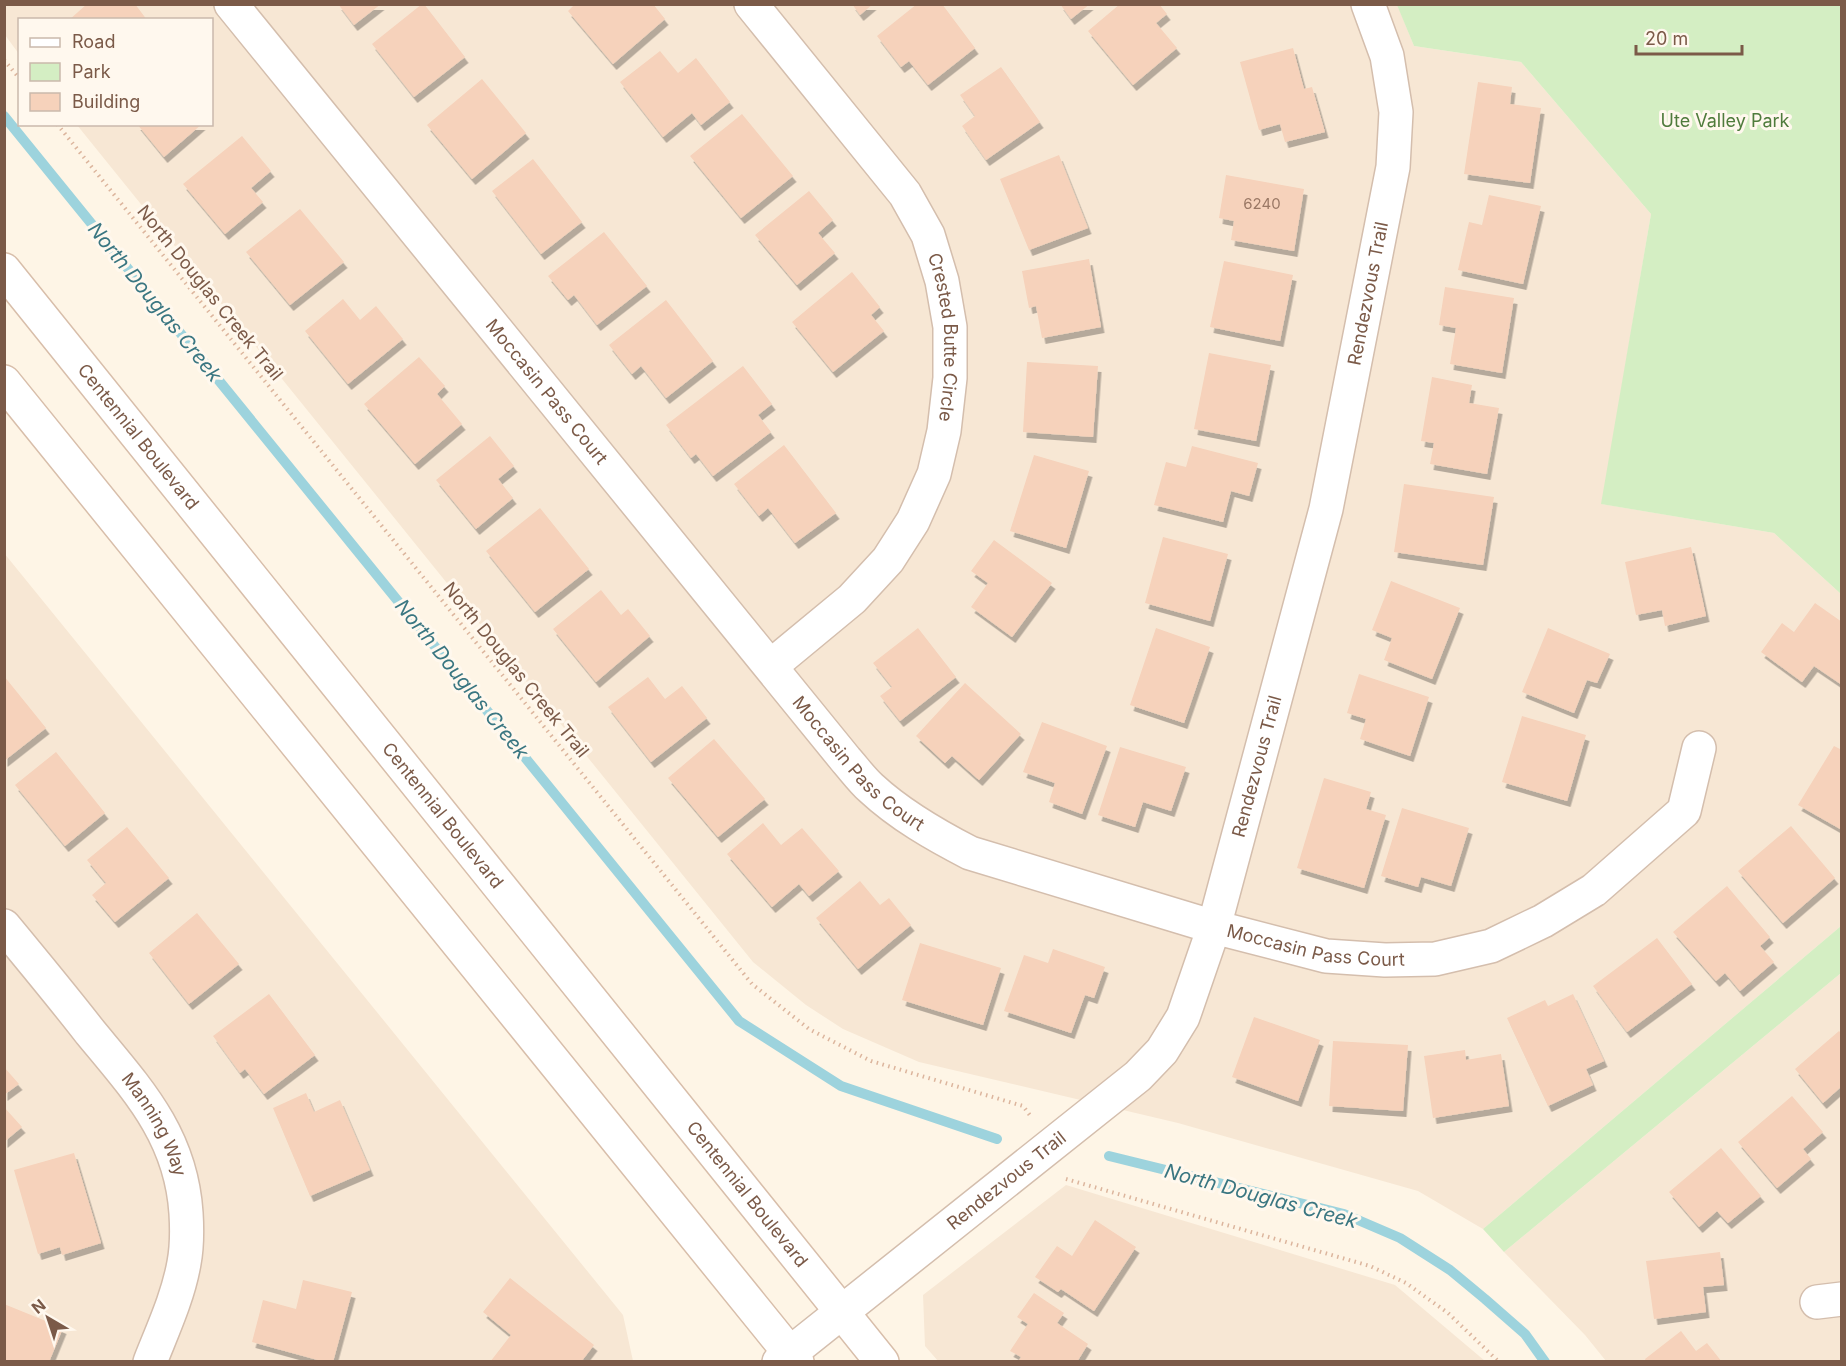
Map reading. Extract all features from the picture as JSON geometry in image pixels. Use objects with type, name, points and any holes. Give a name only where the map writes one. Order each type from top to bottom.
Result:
[{"type":"street","name":"Moccasin Pass Court","points":[[231,4],[870,788],[902,814],[970,853],[1214,927],[1326,956],[1385,960],[1435,959],[1491,946],[1543,921],[1594,890],[1684,811],[1699,748]]},
{"type":"street","name":"Crested Butte Circle","points":[[751,4],[906,194],[928,235],[942,281],[950,327],[951,378],[944,430],[934,474],[913,521],[888,560],[852,599],[771,666]]},
{"type":"street","name":"Rendezvous Trail","points":[[789,1358],[842,1312],[1128,1084],[1162,1051],[1183,1017],[1214,927],[1326,509],[1393,167],[1396,112],[1387,56],[1368,4]]},
{"type":"street","name":"Centennial Boulevard","points":[[4,270],[882,1362]]},
{"type":"street","points":[[4,382],[789,1358]]},
{"type":"street","name":"Manning Way","points":[[4,926],[136,1088],[159,1122],[175,1155],[184,1189],[187,1226],[184,1262],[173,1306],[150,1362]]},
{"type":"path","points":[[4,60],[18,77]]},
{"type":"path","name":"North Douglas Creek Trail","points":[[59,126],[753,984],[809,1029],[870,1061],[1023,1106],[1034,1123]]},
{"type":"path","points":[[1061,1177],[1370,1266],[1406,1283],[1448,1313],[1499,1362]]},
{"type":"shaded area","points":[[1397,4],[1414,46],[1521,62],[1651,214],[1602,504],[1774,533],[1841,594],[1841,926],[1483,1229],[1418,1191],[1178,1123],[919,1062],[843,1029],[806,1005],[753,962],[78,126],[213,126],[213,18],[18,18],[18,53],[5,35],[4,5]]},
{"type":"shaded area","points":[[4,553],[623,1315],[633,1361],[5,1361]]},
{"type":"shaded area","points":[[1841,973],[1841,1361],[1606,1361],[1585,1335],[1504,1252]]},
{"type":"shaded area","points":[[1066,1185],[1395,1285],[1485,1361],[938,1361],[925,1346],[923,1295]]},
{"type":"green space","name":"Ute Valley Park","points":[[1397,5],[1841,5],[1841,594],[1774,533],[1601,504],[1651,214],[1521,62],[1414,46]]},
{"type":"green space","points":[[1841,926],[1841,973],[1504,1252],[1483,1229]]},
{"type":"building","points":[[87,4],[135,4],[146,18],[71,18]]},
{"type":"building","points":[[338,4],[381,4],[354,25]]},
{"type":"building","points":[[422,4],[465,57],[414,97],[372,44]]},
{"type":"building","points":[[575,4],[653,4],[665,19],[613,64],[568,11]]},
{"type":"building","points":[[852,4],[873,4],[860,15]]},
{"type":"building","points":[[917,4],[942,4],[975,48],[928,85],[909,61],[901,67],[877,36]]},
{"type":"building","points":[[1060,4],[1090,4],[1071,19]]},
{"type":"building","points":[[1120,4],[1159,4],[1167,14],[1156,23],[1177,48],[1133,85],[1088,31]]},
{"type":"building","points":[[1293,48],[1304,89],[1312,87],[1325,132],[1285,142],[1280,124],[1259,130],[1240,62]]},
{"type":"building","points":[[660,51],[678,73],[696,58],[730,102],[701,125],[692,113],[663,137],[620,82]]},
{"type":"building","points":[[1001,67],[1040,122],[986,160],[962,126],[975,116],[960,95]]},
{"type":"building","points":[[482,79],[526,133],[472,179],[427,125]]},
{"type":"building","points":[[1478,82],[1512,87],[1510,104],[1541,108],[1530,183],[1464,174]]},
{"type":"building","points":[[742,114],[793,176],[741,218],[690,156]]},
{"type":"building","points":[[139,126],[200,126],[164,157]]},
{"type":"building","points":[[242,136],[271,171],[251,188],[263,202],[225,234],[183,184]]},
{"type":"building","points":[[1059,155],[1088,228],[1029,250],[1000,179]]},
{"type":"building","points":[[533,159],[582,222],[541,254],[492,191]]},
{"type":"building","points":[[1226,175],[1304,189],[1294,251],[1231,240],[1234,221],[1219,218]]},
{"type":"building","points":[[809,191],[833,220],[818,233],[835,253],[797,285],[755,235]]},
{"type":"building","points":[[1489,195],[1541,206],[1523,284],[1458,270],[1469,222],[1482,225]]},
{"type":"building","points":[[300,209],[344,262],[290,305],[246,252]]},
{"type":"building","points":[[604,232],[647,286],[597,325],[574,295],[568,300],[548,276]]},
{"type":"building","points":[[1089,259],[1101,327],[1042,338],[1036,306],[1029,308],[1022,271]]},
{"type":"building","points":[[1224,261],[1293,275],[1280,341],[1210,327]]},
{"type":"building","points":[[852,272],[880,307],[871,315],[884,331],[833,372],[792,322]]},
{"type":"building","points":[[1445,287],[1514,298],[1502,373],[1450,364],[1456,328],[1439,325]]},
{"type":"building","points":[[343,299],[360,320],[376,306],[403,339],[348,384],[305,331]]},
{"type":"building","points":[[666,300],[713,361],[666,398],[641,366],[632,374],[609,345]]},
{"type":"building","points":[[1209,353],[1271,365],[1256,441],[1194,429]]},
{"type":"building","points":[[419,357],[445,386],[437,394],[462,424],[415,464],[364,404]]},
{"type":"building","points":[[1027,362],[1098,366],[1093,437],[1023,432]]},
{"type":"building","points":[[743,366],[772,404],[758,415],[771,432],[713,476],[696,454],[691,458],[666,425]]},
{"type":"building","points":[[1432,377],[1472,385],[1469,403],[1499,408],[1487,474],[1430,464],[1434,443],[1421,441]]},
{"type":"building","points":[[490,436],[514,466],[498,479],[513,498],[476,529],[436,480]]},
{"type":"building","points":[[784,445],[836,513],[795,543],[768,508],[759,516],[734,484]]},
{"type":"building","points":[[1192,446],[1258,463],[1249,496],[1231,491],[1223,522],[1154,505],[1166,462],[1186,467]]},
{"type":"building","points":[[1034,455],[1089,471],[1066,548],[1010,531]]},
{"type":"building","points":[[1404,484],[1494,497],[1483,565],[1394,552]]},
{"type":"building","points":[[540,508],[589,569],[535,612],[486,551]]},
{"type":"building","points":[[1163,537],[1228,554],[1210,621],[1145,603]]},
{"type":"building","points":[[994,540],[1052,583],[1012,637],[971,607],[988,583],[971,571]]},
{"type":"building","points":[[1691,547],[1706,616],[1665,626],[1662,610],[1636,615],[1625,562]]},
{"type":"building","points":[[1391,581],[1460,608],[1432,679],[1384,660],[1392,638],[1372,630]]},
{"type":"building","points":[[601,590],[621,615],[628,609],[650,636],[596,682],[553,629]]},
{"type":"building","points":[[1815,603],[1842,622],[1842,685],[1814,666],[1802,682],[1761,652],[1782,623],[1794,632]]},
{"type":"building","points":[[918,628],[956,677],[900,721],[880,696],[892,687],[873,663]]},
{"type":"building","points":[[1156,628],[1210,647],[1184,723],[1130,705]]},
{"type":"building","points":[[1548,628],[1610,654],[1597,683],[1587,680],[1574,713],[1522,692]]},
{"type":"building","points":[[1359,674],[1429,697],[1410,756],[1360,739],[1366,719],[1347,713]]},
{"type":"building","points":[[4,676],[46,728],[4,761]]},
{"type":"building","points":[[648,677],[665,699],[682,686],[707,718],[651,762],[608,707]]},
{"type":"building","points":[[965,683],[1021,734],[979,780],[952,756],[945,763],[916,736]]},
{"type":"building","points":[[1522,716],[1586,735],[1567,801],[1502,782]]},
{"type":"building","points":[[1042,722],[1107,746],[1082,814],[1049,802],[1055,783],[1023,772]]},
{"type":"building","points":[[714,739],[765,799],[718,837],[668,778]]},
{"type":"building","points":[[1834,746],[1842,750],[1842,830],[1798,805]]},
{"type":"building","points":[[1120,747],[1186,767],[1171,811],[1143,802],[1135,827],[1098,815]]},
{"type":"building","points":[[56,752],[105,813],[65,846],[15,785]]},
{"type":"building","points":[[1324,778],[1371,792],[1366,809],[1386,815],[1364,888],[1297,868]]},
{"type":"building","points":[[1402,808],[1469,828],[1451,886],[1421,877],[1418,887],[1381,876]]},
{"type":"building","points":[[763,823],[781,845],[802,828],[839,871],[809,896],[799,884],[772,907],[727,854]]},
{"type":"building","points":[[1791,826],[1835,878],[1783,923],[1738,871]]},
{"type":"building","points":[[127,827],[169,878],[115,922],[92,895],[106,883],[87,860]]},
{"type":"building","points":[[860,881],[880,905],[889,898],[911,925],[858,969],[816,918]]},
{"type":"building","points":[[1727,886],[1770,937],[1760,946],[1774,962],[1740,991],[1725,973],[1716,981],[1673,932]]},
{"type":"building","points":[[197,913],[239,964],[189,1004],[149,953]]},
{"type":"building","points":[[1657,938],[1692,984],[1627,1032],[1593,986]]},
{"type":"building","points":[[920,943],[1001,968],[983,1025],[902,1000]]},
{"type":"building","points":[[1053,949],[1105,967],[1094,998],[1085,995],[1071,1033],[1004,1011],[1024,955],[1048,963]]},
{"type":"building","points":[[269,994],[315,1055],[264,1094],[245,1069],[240,1073],[213,1036]]},
{"type":"building","points":[[1573,994],[1604,1061],[1586,1069],[1593,1085],[1548,1106],[1507,1018],[1545,1000],[1548,1006]]},
{"type":"building","points":[[1254,1017],[1320,1040],[1298,1101],[1232,1077]]},
{"type":"building","points":[[1839,1031],[1842,1034],[1842,1086],[1823,1103],[1795,1069]]},
{"type":"building","points":[[1333,1041],[1408,1045],[1403,1111],[1329,1106]]},
{"type":"building","points":[[1465,1050],[1466,1060],[1501,1054],[1509,1106],[1433,1118],[1424,1056]]},
{"type":"building","points":[[4,1067],[19,1084],[4,1095]]},
{"type":"building","points":[[306,1093],[314,1112],[340,1100],[370,1170],[310,1196],[273,1108]]},
{"type":"building","points":[[1792,1096],[1823,1132],[1803,1149],[1811,1159],[1777,1188],[1738,1142]]},
{"type":"building","points":[[4,1107],[22,1127],[4,1142]]},
{"type":"building","points":[[1721,1148],[1761,1196],[1728,1223],[1717,1211],[1699,1227],[1669,1192]]},
{"type":"building","points":[[74,1153],[101,1243],[62,1255],[60,1247],[38,1254],[14,1170]]},
{"type":"building","points":[[1095,1220],[1136,1247],[1094,1311],[1061,1289],[1058,1292],[1035,1277],[1057,1246],[1072,1256]]},
{"type":"building","points":[[1720,1252],[1724,1285],[1703,1287],[1706,1312],[1654,1319],[1646,1261]]},
{"type":"building","points":[[510,1278],[594,1345],[581,1362],[490,1362],[511,1335],[483,1312]]},
{"type":"building","points":[[303,1280],[352,1292],[333,1362],[325,1362],[252,1342],[263,1300],[296,1309]]},
{"type":"building","points":[[1034,1293],[1064,1313],[1057,1323],[1088,1344],[1077,1362],[1018,1362],[1021,1357],[1010,1351],[1028,1324],[1017,1317]]},
{"type":"building","points":[[4,1304],[63,1328],[49,1362],[4,1362]]},
{"type":"building","points":[[1681,1331],[1696,1351],[1707,1343],[1722,1362],[1646,1362],[1645,1359]]},
{"type":"waterway","name":"North Douglas Creek","points":[[4,116],[739,1021],[841,1086],[997,1139]]},
{"type":"waterway","name":"North Douglas Creek","points":[[1109,1156],[1344,1214],[1400,1238],[1450,1270],[1485,1299],[1525,1334],[1545,1362]]}]
